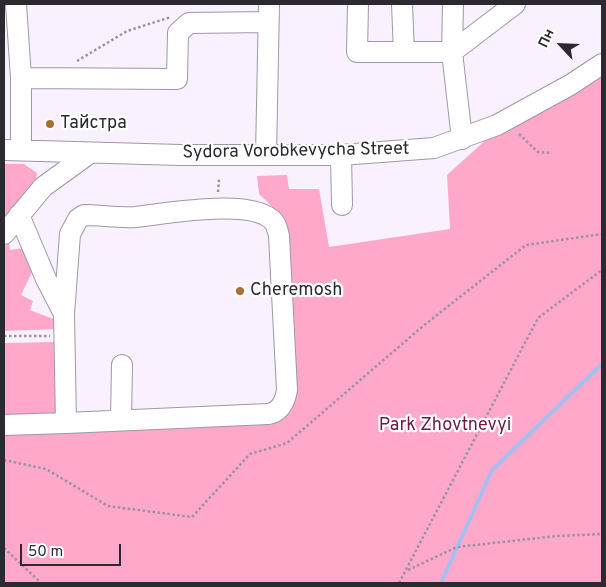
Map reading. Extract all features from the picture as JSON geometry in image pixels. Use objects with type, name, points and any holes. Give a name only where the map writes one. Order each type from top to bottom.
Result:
[{"type":"street","points":[[12,149],[21,78],[16,4]]},
{"type":"street","points":[[358,4],[357,52],[452,52],[515,4]]},
{"type":"street","points":[[402,4],[404,52]]},
{"type":"street","points":[[453,4],[452,52],[462,139]]},
{"type":"street","points":[[21,78],[177,79],[178,33],[189,23],[269,13],[266,155]]},
{"type":"street","name":"Sydora Vorobkevycha Street","points":[[12,149],[90,153],[341,155],[427,149],[462,139],[497,125],[570,85],[602,64]]},
{"type":"street","points":[[4,234],[44,187],[90,153]]},
{"type":"street","points":[[341,155],[342,205]]},
{"type":"street","points":[[4,425],[66,424],[273,414],[283,405],[287,390],[279,236],[275,223],[262,214],[238,208],[160,212],[134,217],[84,214],[78,219],[70,234],[64,314],[66,424]]},
{"type":"street","points":[[19,215],[46,279],[64,314]]},
{"type":"street","points":[[121,420],[122,365]]},
{"type":"path","points":[[54,78],[127,31],[167,17],[176,16]]},
{"type":"path","points":[[519,134],[538,152],[552,153]]},
{"type":"path","points":[[218,192],[219,179]]},
{"type":"path","points":[[4,460],[46,469],[108,506],[192,517],[250,454],[286,443],[423,326],[526,245],[602,234]]},
{"type":"path","points":[[400,583],[538,318],[602,270]]},
{"type":"path","points":[[4,336],[64,336]]},
{"type":"path","points":[[407,571],[457,548],[547,536],[602,534]]},
{"type":"path","points":[[4,548],[41,583]]},
{"type":"green space","name":"Park Zhovtnevyi","points":[[602,67],[602,583],[4,583],[4,423],[276,418],[291,339],[284,218],[259,194],[257,176],[287,175],[289,189],[319,189],[329,247],[450,229],[447,175],[499,128]]},
{"type":"green space","points":[[4,164],[24,164],[37,173],[35,185],[4,223]]},
{"type":"green space","points":[[9,242],[10,250],[24,248],[32,272],[21,295],[33,301],[30,310],[56,320],[56,329],[4,331],[4,247]]},
{"type":"green space","points":[[55,342],[57,416],[4,418],[4,343]]},
{"type":"waterway","points":[[441,583],[492,470],[602,364]]},
{"type":"place","name":"Тайстра","points":[[50,124]]},
{"type":"place","name":"Cheremosh","points":[[240,291]]}]
